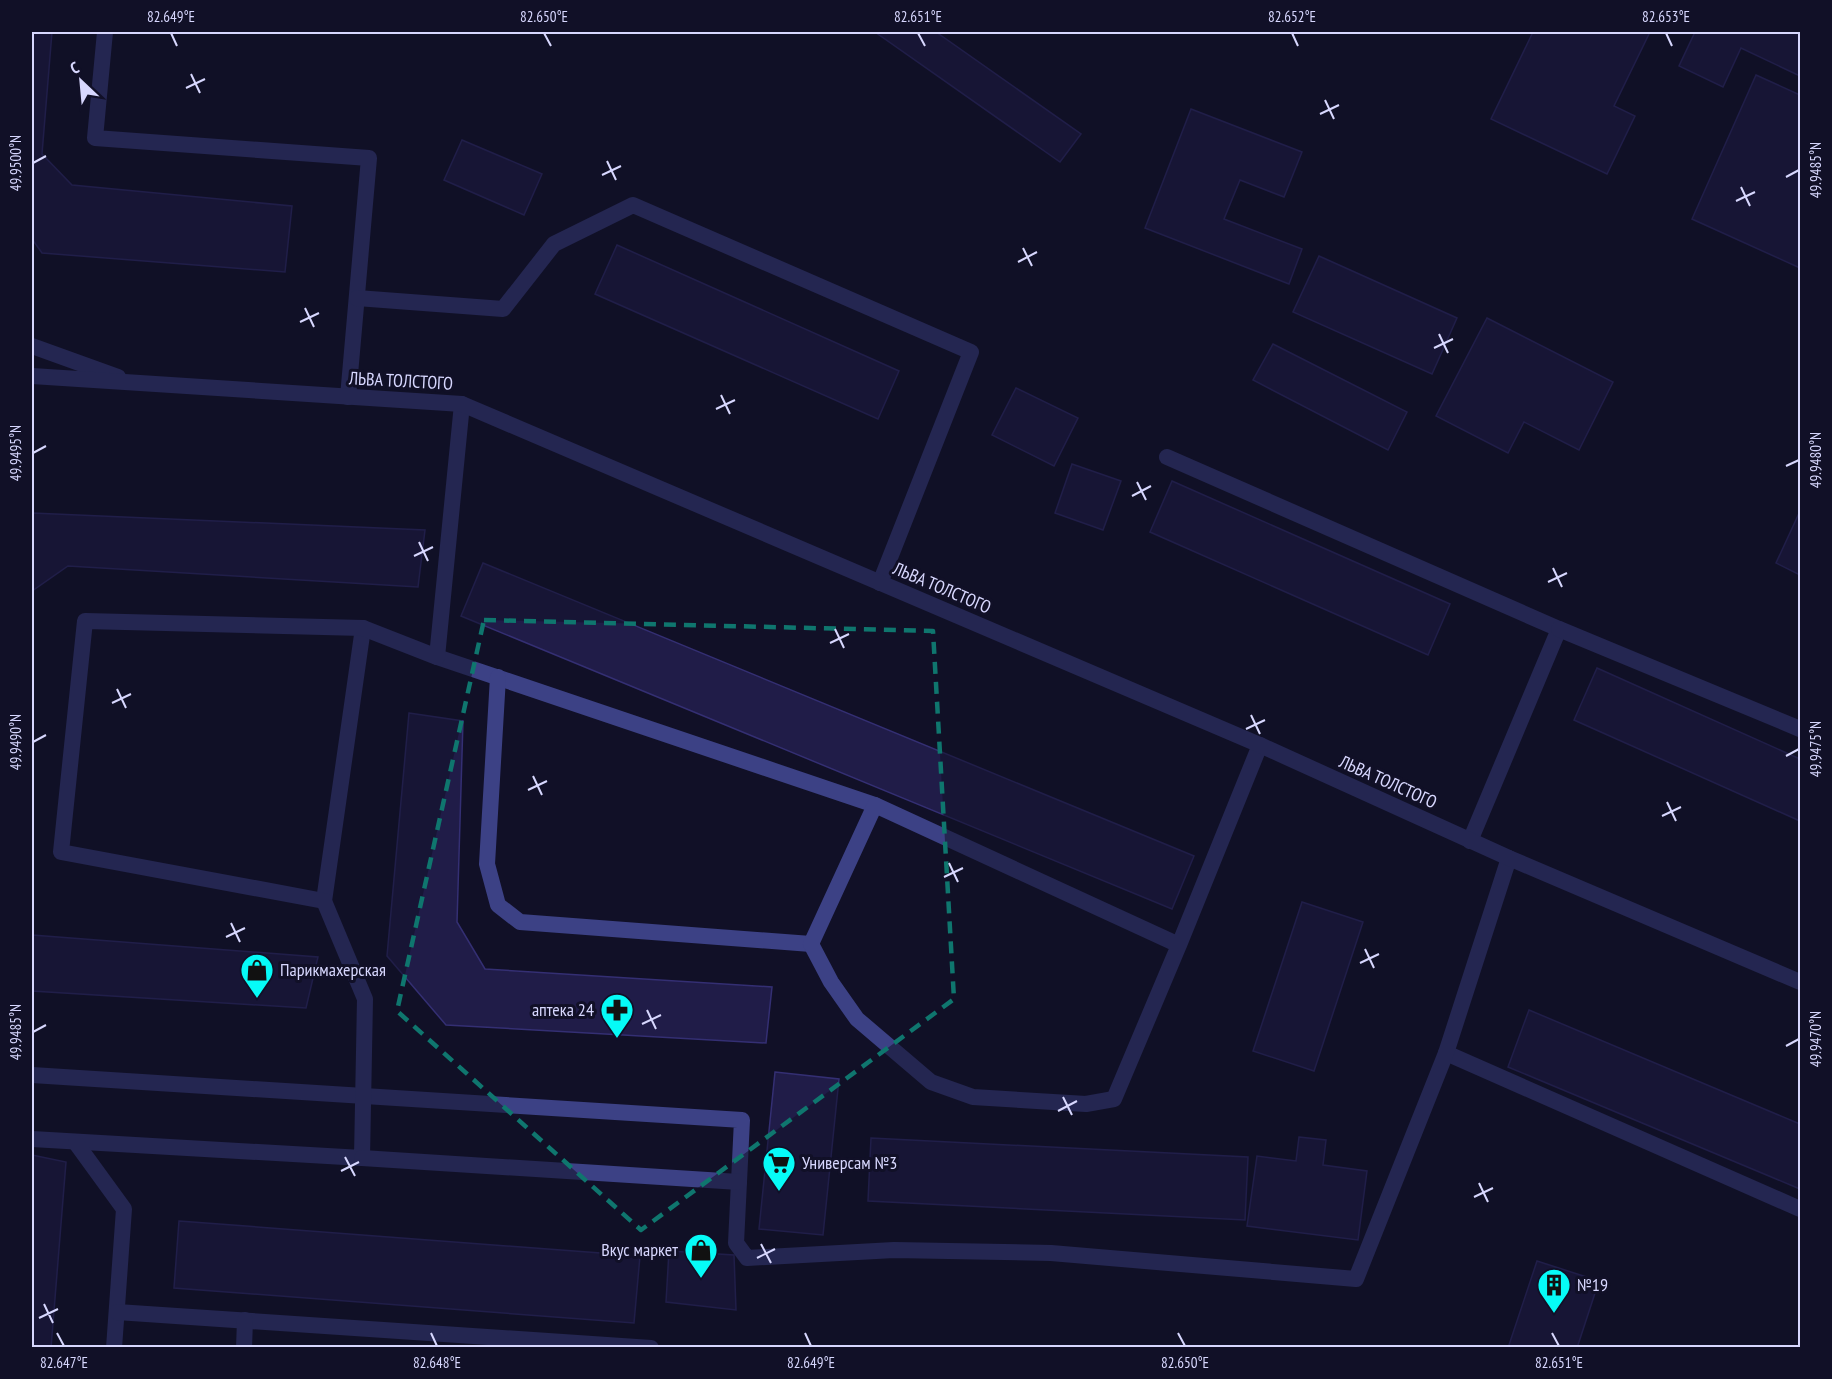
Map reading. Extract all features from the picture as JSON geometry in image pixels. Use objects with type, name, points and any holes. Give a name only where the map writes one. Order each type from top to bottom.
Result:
[{"type":"street","points":[[105,32],[95,138],[369,158],[348,398]]},
{"type":"street","points":[[357,298],[503,309],[554,244],[633,205],[971,352],[880,583]]},
{"type":"street","points":[[32,346],[135,383]]},
{"type":"street","name":"ЛЬВА ТОЛСТОГО","points":[[32,376],[462,404],[1260,746],[1509,858],[1800,982]]},
{"type":"street","points":[[437,657],[462,404]]},
{"type":"street","points":[[1167,457],[1559,629],[1800,729]]},
{"type":"street","points":[[324,901],[61,852],[85,621],[363,628],[437,657],[874,805],[1179,945]]},
{"type":"street","points":[[362,1158],[365,999],[324,901],[363,628]]},
{"type":"street","points":[[1470,840],[1559,629]]},
{"type":"street","points":[[498,677],[487,864],[498,905],[520,922],[811,944]]},
{"type":"street","points":[[811,944],[831,982],[856,1019],[932,1082],[973,1097],[1086,1104],[1114,1099],[1260,746]]},
{"type":"street","points":[[811,944],[874,805]]},
{"type":"street","points":[[32,1076],[365,1094],[742,1120],[736,1243],[747,1258],[894,1250],[1050,1253],[1356,1279],[1446,1053],[1509,858]]},
{"type":"street","points":[[1446,1053],[1800,1209]]},
{"type":"street","points":[[32,1139],[739,1182]]},
{"type":"street","points":[[76,1143],[124,1209],[114,1347]]},
{"type":"street","points":[[117,1312],[245,1320],[457,1341],[651,1347]]},
{"type":"street","points":[[244,1347],[245,1320]]},
{"type":"highlighted area","points":[[484,620],[933,631],[954,999],[641,1230],[397,1011]]},
{"type":"building","points":[[32,32],[52,32],[42,154],[72,185],[292,206],[285,272],[42,253],[32,239]]},
{"type":"building","points":[[875,32],[936,32],[1081,134],[1060,162]]},
{"type":"building","points":[[1533,32],[1650,32],[1614,106],[1635,116],[1607,174],[1491,119]]},
{"type":"building","points":[[1695,32],[1800,32],[1800,76],[1741,48],[1723,87],[1679,66]]},
{"type":"building","points":[[1756,75],[1800,95],[1800,268],[1692,219]]},
{"type":"building","points":[[1191,109],[1302,152],[1284,197],[1240,180],[1224,219],[1302,249],[1289,284],[1145,228]]},
{"type":"building","points":[[462,140],[542,174],[524,215],[444,180]]},
{"type":"building","points":[[617,245],[899,371],[878,419],[595,294]]},
{"type":"building","points":[[1319,256],[1457,318],[1432,374],[1293,312]]},
{"type":"building","points":[[1487,318],[1613,382],[1579,450],[1524,422],[1508,453],[1436,416]]},
{"type":"building","points":[[1273,344],[1407,412],[1388,450],[1253,380]]},
{"type":"building","points":[[1016,388],[1078,418],[1054,466],[992,435]]},
{"type":"building","points":[[1072,464],[1121,481],[1103,530],[1055,513]]},
{"type":"building","points":[[1172,481],[1450,604],[1428,655],[1150,532]]},
{"type":"building","points":[[1800,511],[1800,575],[1776,563]]},
{"type":"building","points":[[32,513],[425,530],[418,587],[68,566],[32,591]]},
{"type":"building","points":[[483,563],[1194,856],[1172,909],[461,616]]},
{"type":"building","points":[[1597,668],[1800,759],[1800,821],[1574,720]]},
{"type":"building","points":[[409,713],[463,721],[457,922],[485,969],[772,987],[766,1043],[446,1025],[387,956]]},
{"type":"building","points":[[1302,902],[1363,922],[1314,1071],[1253,1051]]},
{"type":"building","points":[[32,935],[318,957],[306,1008],[32,991]]},
{"type":"building","points":[[1529,1010],[1800,1124],[1800,1189],[1508,1067]]},
{"type":"building","points":[[775,1072],[839,1079],[823,1235],[759,1229]]},
{"type":"building","points":[[1299,1137],[1326,1140],[1323,1165],[1367,1171],[1358,1240],[1247,1226],[1257,1156],[1296,1161]]},
{"type":"building","points":[[871,1138],[1248,1157],[1245,1220],[868,1201]]},
{"type":"building","points":[[32,1155],[66,1162],[51,1348],[32,1348]]},
{"type":"building","points":[[179,1221],[640,1256],[634,1323],[174,1288]]},
{"type":"building","name":"Вкус маркет","points":[[669,1251],[734,1255],[736,1310],[666,1302]]},
{"type":"building","name":"№19","points":[[1537,1261],[1599,1281],[1577,1348],[1508,1348]]},
{"type":"place","name":"Парикмахерская","points":[[257,999]]},
{"type":"place","name":"аптека 24","points":[[617,1039]]},
{"type":"place","name":"Универсам №3","points":[[779,1192]]},
{"type":"place","name":"Вкус маркет","points":[[701,1279]]},
{"type":"place","name":"№19","points":[[1554,1314]]}]
